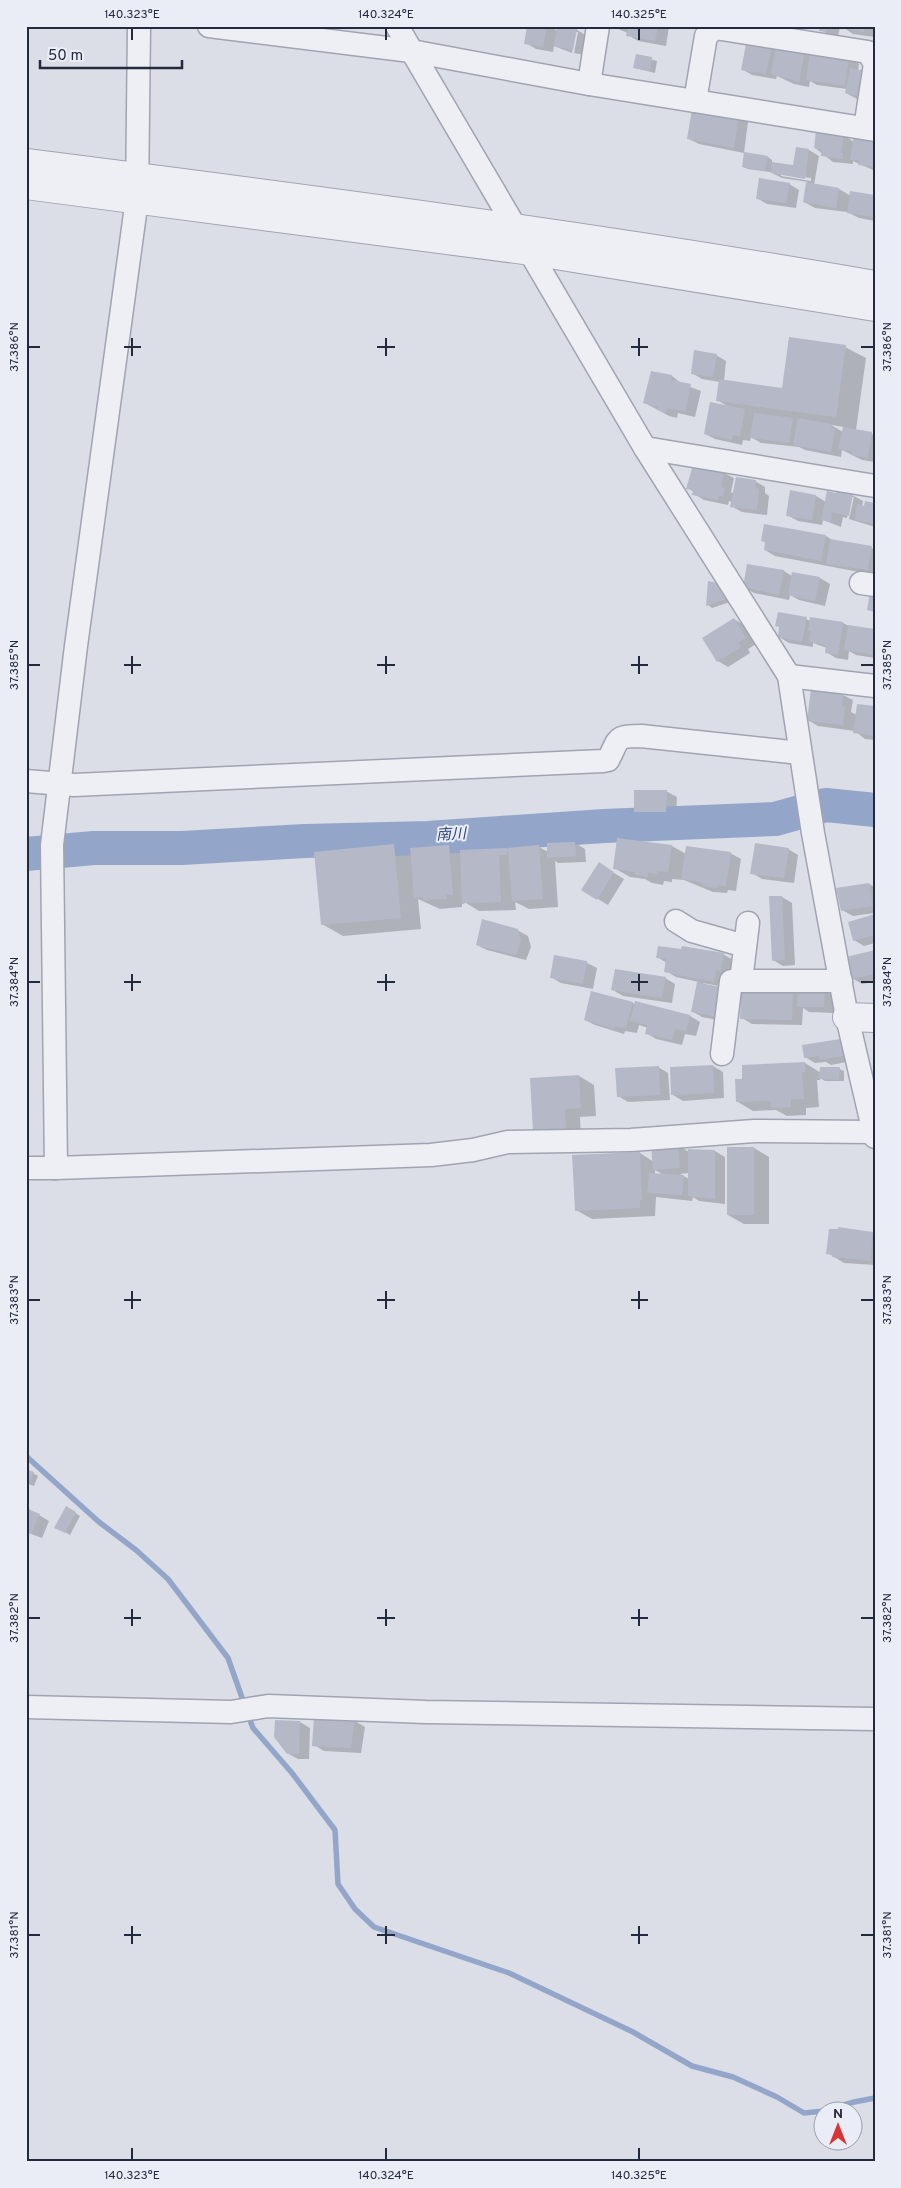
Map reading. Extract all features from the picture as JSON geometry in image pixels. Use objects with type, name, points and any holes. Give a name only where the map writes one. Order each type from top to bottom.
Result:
[{"type":"street","points":[[56,1168],[52,853],[77,636],[138,188],[139,26]]},
{"type":"street","points":[[209,26],[411,51],[589,84],[695,101],[870,129],[875,64],[868,52],[715,28],[706,36],[695,101]]},
{"type":"street","points":[[26,1168],[431,1155],[473,1150],[508,1142],[631,1140],[754,1131],[873,1134],[840,981],[813,833],[789,676],[645,448],[531,251],[397,26]]},
{"type":"street","points":[[589,84],[598,26]]},
{"type":"street","points":[[26,162],[138,188],[875,307]]},
{"type":"street","points":[[26,185],[138,188],[516,228],[731,260],[875,285]]},
{"type":"street","points":[[645,448],[875,486]]},
{"type":"street","points":[[789,676],[875,686]]},
{"type":"street","points":[[26,780],[60,785],[603,761],[608,760],[616,740],[623,736],[641,736],[802,762]]},
{"type":"street","points":[[676,921],[692,931],[745,946]]},
{"type":"street","points":[[741,981],[748,923]]},
{"type":"street","points":[[722,1054],[730,981],[840,981]]},
{"type":"street","points":[[847,1017],[875,1018]]},
{"type":"street","points":[[26,1707],[231,1712],[268,1706],[436,1712],[875,1718]]},
{"type":"building","points":[[527,26],[547,26],[543,47],[524,44]]},
{"type":"building","points":[[557,26],[577,29],[573,50],[554,46]]},
{"type":"building","points":[[612,26],[658,26],[655,41],[626,36],[627,30]]},
{"type":"building","points":[[820,26],[828,26],[827,32],[819,31]]},
{"type":"building","points":[[842,26],[865,26],[864,32],[841,28]]},
{"type":"building","points":[[746,44],[772,46],[766,74],[741,70]]},
{"type":"building","points":[[776,46],[805,51],[799,82],[771,74]]},
{"type":"building","points":[[810,51],[849,57],[845,86],[806,80]]},
{"type":"building","points":[[636,54],[652,57],[650,71],[633,68]]},
{"type":"building","points":[[850,68],[866,71],[861,97],[845,93]]},
{"type":"building","points":[[692,109],[739,115],[734,148],[687,139]]},
{"type":"building","points":[[816,131],[844,134],[841,153],[843,153],[843,159],[821,156],[822,150],[814,148]]},
{"type":"building","points":[[854,135],[875,138],[875,167],[858,165],[859,161],[850,160]]},
{"type":"building","points":[[796,147],[809,149],[805,179],[771,173],[772,162],[793,165]]},
{"type":"building","points":[[744,152],[768,156],[765,171],[742,167]]},
{"type":"building","points":[[759,178],[790,183],[786,203],[756,199]]},
{"type":"building","points":[[806,182],[839,188],[836,208],[803,202]]},
{"type":"building","points":[[850,191],[875,195],[875,217],[847,213]]},
{"type":"building","points":[[789,337],[846,345],[836,417],[716,401],[719,379],[782,388]]},
{"type":"building","points":[[694,350],[717,354],[713,377],[691,374]]},
{"type":"building","points":[[651,371],[672,375],[671,380],[691,384],[685,412],[667,408],[666,413],[657,410],[658,407],[643,403]]},
{"type":"building","points":[[710,402],[745,409],[740,436],[733,435],[732,440],[704,434]]},
{"type":"building","points":[[754,413],[793,418],[789,443],[750,438]]},
{"type":"building","points":[[798,418],[832,424],[831,428],[835,429],[831,452],[793,445]]},
{"type":"building","points":[[843,427],[872,432],[868,458],[851,455],[852,451],[838,449]]},
{"type":"building","points":[[693,465],[724,471],[721,487],[725,488],[723,497],[719,496],[718,500],[692,495],[693,490],[686,489]]},
{"type":"building","points":[[736,477],[756,480],[755,488],[759,489],[757,510],[730,507]]},
{"type":"building","points":[[790,490],[816,495],[812,520],[786,516]]},
{"type":"building","points":[[836,490],[853,494],[849,516],[832,512],[831,522],[821,520],[827,491],[836,493]]},
{"type":"building","points":[[865,501],[875,503],[875,524],[855,520],[857,504],[864,506]]},
{"type":"building","points":[[764,524],[826,535],[821,561],[764,550],[765,542],[761,541]]},
{"type":"building","points":[[830,539],[872,546],[868,570],[826,564]]},
{"type":"building","points":[[747,564],[784,570],[779,595],[743,587]]},
{"type":"building","points":[[792,572],[820,577],[815,601],[788,595]]},
{"type":"building","points":[[708,581],[717,583],[726,599],[706,606]]},
{"type":"building","points":[[870,593],[875,594],[875,612],[867,610]]},
{"type":"building","points":[[778,612],[807,617],[802,642],[778,637],[779,627],[775,626]]},
{"type":"building","points":[[810,617],[843,622],[838,655],[825,653],[826,645],[809,642],[811,631],[808,631]]},
{"type":"building","points":[[734,618],[746,638],[738,643],[741,647],[717,662],[702,638]]},
{"type":"building","points":[[848,625],[875,629],[875,655],[844,650]]},
{"type":"building","points":[[811,689],[843,693],[842,706],[845,707],[843,725],[807,721]]},
{"type":"building","points":[[857,704],[875,706],[875,736],[853,733]]},
{"type":"building","points":[[634,790],[667,790],[666,812],[634,812]]},
{"type":"building","points":[[617,838],[672,845],[668,872],[657,871],[657,874],[648,873],[648,877],[635,875],[635,872],[613,869]]},
{"type":"building","points":[[575,842],[576,856],[547,858],[547,843]]},
{"type":"building","points":[[755,843],[789,848],[784,878],[750,874]]},
{"type":"building","points":[[394,844],[401,918],[321,925],[314,852]]},
{"type":"building","points":[[449,845],[453,895],[446,895],[447,899],[424,900],[423,897],[414,898],[410,848]]},
{"type":"building","points":[[539,845],[543,899],[512,901],[508,848]]},
{"type":"building","points":[[686,846],[731,852],[726,886],[718,885],[717,888],[703,886],[702,883],[681,879]]},
{"type":"building","points":[[507,848],[507,855],[499,855],[501,902],[462,903],[460,850]]},
{"type":"building","points":[[599,862],[614,872],[597,900],[581,890]]},
{"type":"building","points":[[869,883],[873,906],[841,911],[836,888]]},
{"type":"building","points":[[769,896],[782,896],[785,960],[772,961]]},
{"type":"building","points":[[875,914],[875,935],[853,941],[848,922]]},
{"type":"building","points":[[482,919],[518,929],[521,941],[516,955],[476,945]]},
{"type":"building","points":[[658,946],[681,949],[682,946],[724,953],[721,971],[716,970],[714,982],[664,972],[666,959],[656,958]]},
{"type":"building","points":[[875,950],[875,974],[851,979],[846,957]]},
{"type":"building","points":[[554,955],[587,961],[583,984],[550,978]]},
{"type":"building","points":[[615,969],[666,977],[662,998],[611,990]]},
{"type":"building","points":[[697,982],[724,988],[718,1017],[691,1012]]},
{"type":"building","points":[[741,988],[793,989],[792,1020],[740,1019]]},
{"type":"building","points":[[798,989],[825,989],[824,1007],[797,1007]]},
{"type":"building","points":[[591,991],[633,1002],[626,1028],[615,1026],[614,1029],[584,1020]]},
{"type":"building","points":[[635,1001],[690,1015],[686,1031],[675,1029],[672,1040],[645,1034],[647,1025],[630,1021]]},
{"type":"building","points":[[840,1039],[843,1056],[820,1060],[819,1056],[804,1058],[802,1045]]},
{"type":"building","points":[[805,1062],[805,1072],[802,1072],[804,1099],[791,1099],[791,1107],[771,1108],[770,1101],[736,1102],[735,1079],[742,1079],[742,1065]]},
{"type":"building","points":[[713,1065],[714,1093],[671,1095],[670,1067]]},
{"type":"building","points":[[659,1066],[660,1095],[617,1097],[615,1068]]},
{"type":"building","points":[[820,1067],[840,1067],[839,1080],[819,1079]]},
{"type":"building","points":[[579,1075],[581,1108],[565,1109],[566,1130],[533,1132],[530,1078]]},
{"type":"building","points":[[678,1144],[680,1168],[653,1170],[651,1146]]},
{"type":"building","points":[[727,1147],[754,1147],[754,1215],[727,1215]]},
{"type":"building","points":[[688,1149],[715,1150],[715,1199],[688,1196]]},
{"type":"building","points":[[640,1152],[642,1200],[640,1200],[640,1208],[575,1211],[572,1155]]},
{"type":"building","points":[[649,1173],[684,1175],[682,1195],[647,1193]]},
{"type":"building","points":[[838,1227],[873,1232],[870,1261],[832,1257],[833,1255],[826,1254],[829,1229],[838,1229]]},
{"type":"building","points":[[26,1469],[34,1472],[29,1484],[26,1483]]},
{"type":"building","points":[[66,1506],[76,1512],[65,1533],[54,1528]]},
{"type":"building","points":[[26,1508],[40,1514],[31,1534],[26,1532]]},
{"type":"building","points":[[314,1717],[355,1719],[351,1748],[312,1746]]},
{"type":"building","points":[[275,1720],[300,1721],[299,1754],[287,1754],[274,1737]]},
{"type":"waterway","name":"南川","points":[[26,854],[94,848],[182,848],[305,841],[428,838],[604,826],[775,819],[826,805],[875,810]]},
{"type":"waterway","points":[[26,1456],[99,1522],[136,1550],[168,1579],[228,1658],[245,1706]]},
{"type":"waterway","points":[[248,1715],[253,1728],[292,1773],[335,1830],[338,1884],[355,1909],[374,1927],[509,1973],[633,2032],[692,2066],[733,2077],[777,2097],[804,2113],[814,2112]]},
{"type":"waterway","points":[[864,2100],[875,2098]]}]
